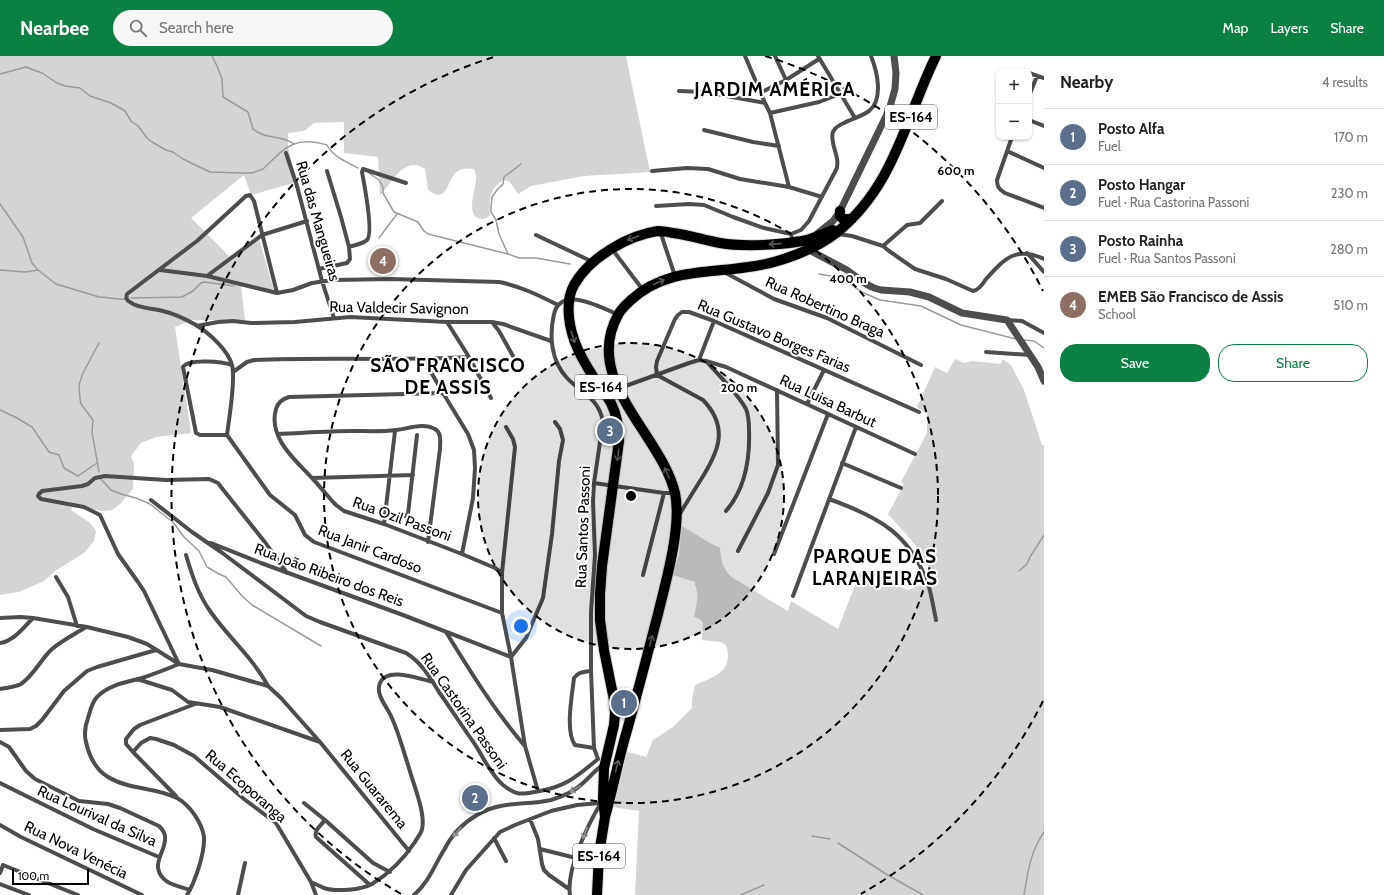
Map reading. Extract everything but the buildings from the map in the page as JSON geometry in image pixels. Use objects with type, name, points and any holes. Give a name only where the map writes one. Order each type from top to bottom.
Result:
[{"type":"highway","name":"ES-164","points":[[597,895],[605,817],[616,768],[665,588],[674,545],[676,520],[666,470],[618,389],[611,370],[608,345],[611,332],[618,315],[625,306],[643,290],[661,280],[675,276],[756,266],[775,262],[809,250],[831,233],[844,226],[862,208],[885,176],[897,151],[936,56]]},
{"type":"highway","points":[[840,211],[840,216],[843,220],[852,219]]},
{"type":"highway","name":"ES-164","points":[[605,817],[602,801],[604,777],[603,760],[614,725],[615,713],[600,620],[600,594],[619,441],[618,425],[611,403],[594,378],[571,334],[569,316],[570,299],[573,286],[586,268],[612,249],[625,242],[660,231],[736,245],[792,238],[808,239],[831,233]]},
{"type":"highway","points":[[795,254],[831,233]]},
{"type":"highway","points":[[604,777],[607,781],[614,782]]},
{"type":"street","points":[[745,56],[764,103],[770,113],[789,187]]},
{"type":"street","points":[[775,56],[786,80]]},
{"type":"street","points":[[656,206],[689,204],[704,206],[733,218],[792,238],[809,220],[837,168],[838,160],[832,135],[833,130],[836,127],[868,112],[877,99],[878,87],[871,56]]},
{"type":"street","points":[[808,239],[833,221],[840,211],[889,110],[896,84],[894,56]]},
{"type":"street","points":[[760,93],[786,80],[818,58],[855,118]]},
{"type":"street","points":[[1032,74],[1044,78]]},
{"type":"street","points":[[1032,88],[1037,76]]},
{"type":"street","points":[[680,92],[704,92],[764,103]]},
{"type":"street","points":[[770,113],[819,102],[840,94]]},
{"type":"street","points":[[1032,121],[1044,126]]},
{"type":"street","points":[[704,130],[753,142],[779,146]]},
{"type":"street","points":[[1011,140],[997,180],[997,186],[1005,193],[1044,208]]},
{"type":"street","points":[[1007,151],[1044,168]]},
{"type":"street","name":"Rua das Mangueiras","points":[[286,153],[298,186],[322,281],[334,318]]},
{"type":"street","points":[[652,171],[698,168],[708,169],[740,179],[789,187],[822,197]]},
{"type":"street","points":[[349,247],[366,241],[370,233],[362,172],[364,169],[406,183]]},
{"type":"street","points":[[319,269],[348,263],[350,259],[349,247],[342,217],[327,171]]},
{"type":"street","points":[[232,365],[216,362],[188,363],[183,367],[196,433],[200,435],[227,436],[233,372],[232,365],[229,358],[220,346],[197,326],[172,313],[129,302],[126,298],[127,294],[203,236],[246,196],[250,195],[277,293]]},
{"type":"street","points":[[883,246],[907,225],[920,223],[942,201]]},
{"type":"street","points":[[208,276],[262,236],[307,221]]},
{"type":"street","points":[[833,221],[831,233],[852,236],[883,246],[889,252],[915,269],[946,279],[973,292],[979,288],[996,268],[1007,259],[1017,254],[1026,253],[1044,259]]},
{"type":"street","points":[[660,231],[675,276]]},
{"type":"street","points":[[536,234],[593,262]]},
{"type":"street","points":[[612,249],[643,290]]},
{"type":"street","points":[[809,250],[847,270],[874,288],[910,292],[929,297],[962,313],[1022,321],[1044,333]]},
{"type":"street","points":[[1026,253],[1044,272]]},
{"type":"street","points":[[160,270],[208,276],[277,293],[293,290],[322,281],[352,279],[499,282],[514,284],[558,305],[562,301],[570,299],[585,302],[618,315]]},
{"type":"street","name":"Rua Robertino Braga","points":[[720,270],[774,299],[827,318],[921,365]]},
{"type":"street","name":"Rua Santos Passoni","points":[[558,305],[552,323],[551,341],[553,351],[562,373],[593,400],[601,412],[602,422],[593,501],[595,555],[591,671],[594,748],[603,760]]},
{"type":"street","name":"Rua Gustavo Borges Farias","points":[[657,375],[657,361],[675,319],[682,312],[689,312],[714,321],[919,412]]},
{"type":"street","name":"Rua Valdecir Savignon","points":[[197,326],[218,322],[295,322],[334,318],[492,322],[503,324],[551,341]]},
{"type":"street","points":[[1007,320],[1038,366],[1044,381]]},
{"type":"street","points":[[699,360],[714,321]]},
{"type":"street","points":[[448,322],[491,398]]},
{"type":"street","points":[[492,322],[499,331],[513,356]]},
{"type":"street","points":[[986,352],[1030,355]]},
{"type":"street","points":[[233,372],[247,362],[254,360],[385,358],[424,360],[469,357]]},
{"type":"street","points":[[424,360],[468,434],[474,450],[475,468],[473,498],[462,554]]},
{"type":"street","name":"Rua Luisa Barbut","points":[[618,389],[699,360],[706,361],[726,367],[915,454]]},
{"type":"street","points":[[706,361],[742,402],[749,418],[750,446],[748,463],[736,498],[726,511]]},
{"type":"street","points":[[807,404],[824,370]]},
{"type":"street","points":[[657,375],[703,400],[714,414],[718,424],[719,436],[716,453],[676,520]]},
{"type":"street","points":[[738,551],[768,493],[778,465],[777,390]]},
{"type":"street","name":"Rua Ozil Passoni","points":[[443,393],[283,398],[277,406],[274,422],[281,443],[288,453],[336,505],[344,511],[384,524],[462,554],[495,568],[502,573]]},
{"type":"street","points":[[774,554],[828,414]]},
{"type":"street","points":[[511,657],[526,638],[544,598],[559,461],[563,440],[560,429],[555,422]]},
{"type":"street","points":[[278,434],[395,430],[425,426],[434,428],[439,433],[440,449],[428,542]]},
{"type":"street","points":[[506,427],[515,447],[502,573],[502,612],[511,657],[525,746],[538,791]]},
{"type":"street","points":[[794,596],[856,427]]},
{"type":"street","points":[[384,524],[395,430]]},
{"type":"street","points":[[385,517],[405,516],[408,514],[417,435]]},
{"type":"street","name":"Rua Janir Cardoso","points":[[227,436],[270,494],[295,515],[305,535],[309,539],[320,545],[502,612]]},
{"type":"street","points":[[842,463],[901,488]]},
{"type":"street","points":[[312,478],[413,475]]},
{"type":"street","points":[[179,664],[144,591],[118,554],[100,515],[84,507],[41,499],[38,496],[40,492],[57,488],[82,486],[99,476],[166,480],[214,480],[254,529],[287,573]]},
{"type":"street","points":[[594,483],[670,493],[643,575]]},
{"type":"street","points":[[829,499],[850,506],[880,521],[896,532],[908,546],[923,572],[929,588],[936,620]]},
{"type":"street","name":"Rua Castorina Passoni","points":[[151,500],[306,616],[406,653],[420,663],[474,743],[491,772],[503,785],[520,794],[526,795],[552,789],[562,785],[603,760]]},
{"type":"street","name":"Rua João Ribeiro dos Reis","points":[[205,541],[511,657]]},
{"type":"street","points":[[186,555],[196,586],[211,612],[261,673],[268,686]]},
{"type":"street","points":[[56,577],[68,597],[77,626]]},
{"type":"street","points":[[0,618],[33,618],[87,627],[128,637],[146,644],[179,664],[212,670],[268,686]]},
{"type":"street","points":[[0,643],[10,639],[33,618]]},
{"type":"street","points":[[0,689],[21,684],[29,677],[51,650],[64,640],[87,627]]},
{"type":"street","points":[[445,632],[497,711],[525,746]]},
{"type":"street","points":[[0,730],[30,729],[36,726],[64,691],[87,671],[156,650]]},
{"type":"street","points":[[177,798],[162,793],[129,786],[107,777],[93,762],[85,738],[85,727],[90,710],[95,700],[103,692],[122,683],[179,664]]},
{"type":"street","points":[[591,671],[580,673],[574,678],[570,729],[575,745],[594,748]]},
{"type":"street","points":[[311,882],[325,888],[335,890],[361,888],[370,884],[390,872],[409,851],[422,831],[422,815],[403,746],[396,726],[380,696],[378,689],[383,678],[392,674],[432,682]]},
{"type":"street","points":[[136,679],[172,690],[186,701],[195,704],[220,707],[320,742]]},
{"type":"street","name":"Rua Guararema","points":[[268,686],[281,698],[320,742],[409,851]]},
{"type":"street","points":[[187,895],[197,872],[204,838],[200,825],[191,810],[177,798],[133,752],[125,741],[128,734],[140,725],[195,704]]},
{"type":"street","name":"Rua Ecoporanga","points":[[133,752],[141,743],[150,738],[174,746],[194,756],[244,799],[276,823],[311,882],[316,895]]},
{"type":"street","points":[[0,742],[6,744],[11,749],[26,771],[35,779],[79,800],[108,804],[159,826],[165,836],[165,841],[159,856]]},
{"type":"street","points":[[414,895],[422,888],[430,876],[451,839],[463,825],[477,815],[491,808],[506,805],[552,800],[582,784],[603,760]]},
{"type":"street","name":"Rua Lourival da Silva","points":[[0,783],[92,829],[159,856],[158,865],[160,873],[164,879],[190,890]]},
{"type":"street","points":[[450,895],[466,870],[500,832],[515,824],[551,811],[602,801]]},
{"type":"street","points":[[570,895],[569,889],[576,858],[589,823],[602,801]]},
{"type":"street","points":[[304,803],[373,863],[390,872]]},
{"type":"street","points":[[530,819],[538,838],[544,870],[569,889]]},
{"type":"street","points":[[325,820],[316,830],[316,837],[370,884]]},
{"type":"street","name":"Rua Nova Venécia","points":[[0,825],[21,837],[142,895]]},
{"type":"street","points":[[494,838],[506,861]]},
{"type":"street","points":[[540,849],[576,858]]},
{"type":"street","points":[[0,873],[1,863],[78,895]]},
{"type":"street","points":[[238,895],[245,863]]},
{"type":"street","points":[[0,884],[29,895]]},
{"type":"shaded area","points":[[0,56],[626,56],[650,172],[584,176],[531,186],[518,194],[509,181],[503,180],[492,192],[490,200],[490,216],[482,219],[473,214],[472,209],[476,182],[476,174],[474,169],[460,170],[454,174],[444,193],[440,195],[428,190],[425,169],[411,165],[405,168],[394,178],[380,196],[378,157],[344,153],[344,122],[314,123],[304,131],[288,133],[288,147],[297,182],[251,195],[244,175],[191,218],[232,259],[259,238],[274,291],[241,286],[245,320],[192,320],[175,327],[191,433],[156,437],[141,443],[131,456],[134,464],[133,489],[120,504],[112,510],[102,511],[79,504],[72,506],[71,510],[90,523],[96,531],[94,541],[84,553],[55,571],[44,581],[19,592],[0,595]]},
{"type":"shaded area","points":[[955,359],[964,363],[972,361],[1000,364],[1003,359],[1011,365],[1024,390],[1042,445],[1044,445],[1044,895],[635,895],[639,811],[612,807],[624,751],[646,757],[653,740],[673,727],[692,708],[695,685],[716,676],[721,672],[725,667],[728,654],[726,645],[721,642],[702,640],[703,623],[700,619],[694,617],[697,605],[695,582],[673,575],[679,554],[682,526],[720,548],[723,565],[733,578],[788,611],[791,601],[838,629],[860,572],[908,590],[920,585],[926,580],[929,574],[929,568],[926,560],[888,514],[904,484],[901,482],[927,433],[927,414],[917,407],[935,367],[947,373]]},
{"type":"waterway","points":[[212,56],[222,79],[223,97],[248,112],[253,129],[256,131],[266,136],[285,139],[294,144]]},
{"type":"waterway","points":[[0,74],[26,67],[42,73],[57,83],[65,86],[80,88],[90,96],[111,103],[125,111],[131,121],[138,126],[152,142],[210,172],[252,173],[263,169],[291,145],[306,142],[316,142],[327,145],[336,156],[358,168]]},
{"type":"waterway","points":[[508,254],[499,234],[496,220],[491,212],[492,197],[503,184],[504,177],[521,164]]},
{"type":"waterway","points":[[369,173],[379,180],[383,187],[383,193],[394,212],[418,222],[428,234],[519,258],[536,258],[570,264]]},
{"type":"waterway","points":[[0,204],[23,237],[32,263],[38,270],[56,284],[99,297],[125,299]]},
{"type":"waterway","points":[[379,238],[397,214]]},
{"type":"waterway","points":[[0,270],[25,272],[38,270]]},
{"type":"waterway","points":[[819,274],[841,278],[862,292],[880,300],[921,306],[961,325],[1016,339]]},
{"type":"waterway","points":[[131,298],[182,297],[193,291],[204,282],[234,286]]},
{"type":"waterway","points":[[1024,340],[1034,341],[1044,348]]},
{"type":"waterway","points":[[99,343],[83,373],[79,385],[81,404],[93,420],[92,432],[99,472]]},
{"type":"waterway","points":[[0,410],[32,427],[49,452],[59,455],[64,468],[78,476],[97,463]]},
{"type":"waterway","points":[[99,477],[111,490],[150,504],[173,522],[184,537],[199,551],[207,567],[226,577],[242,596],[252,605],[321,646]]},
{"type":"waterway","points":[[1019,571],[1027,564],[1044,535]]},
{"type":"waterway","points":[[1024,895],[1028,870],[1036,847],[1044,832]]},
{"type":"waterway","points":[[812,836],[830,839]]},
{"type":"waterway","points":[[838,843],[886,874],[923,895]]},
{"type":"waterway","points":[[741,895],[764,885]]},
{"type":"place","name":"EMEB São Francisco de Assis","points":[[383,261]]},
{"type":"place","name":"Posto Rainha","points":[[610,431]]},
{"type":"place","name":"Posto Alfa","points":[[624,703]]},
{"type":"place","name":"Posto Hangar","points":[[475,798]]},
{"type":"district","name":"JARDIM AMÉRICA","points":[[775,89]]},
{"type":"district","name":"SÃO FRANCISCO DE ASSIS","points":[[448,376]]},
{"type":"district","name":"PARQUE DAS LARANJEIRAS","points":[[875,567]]}]
